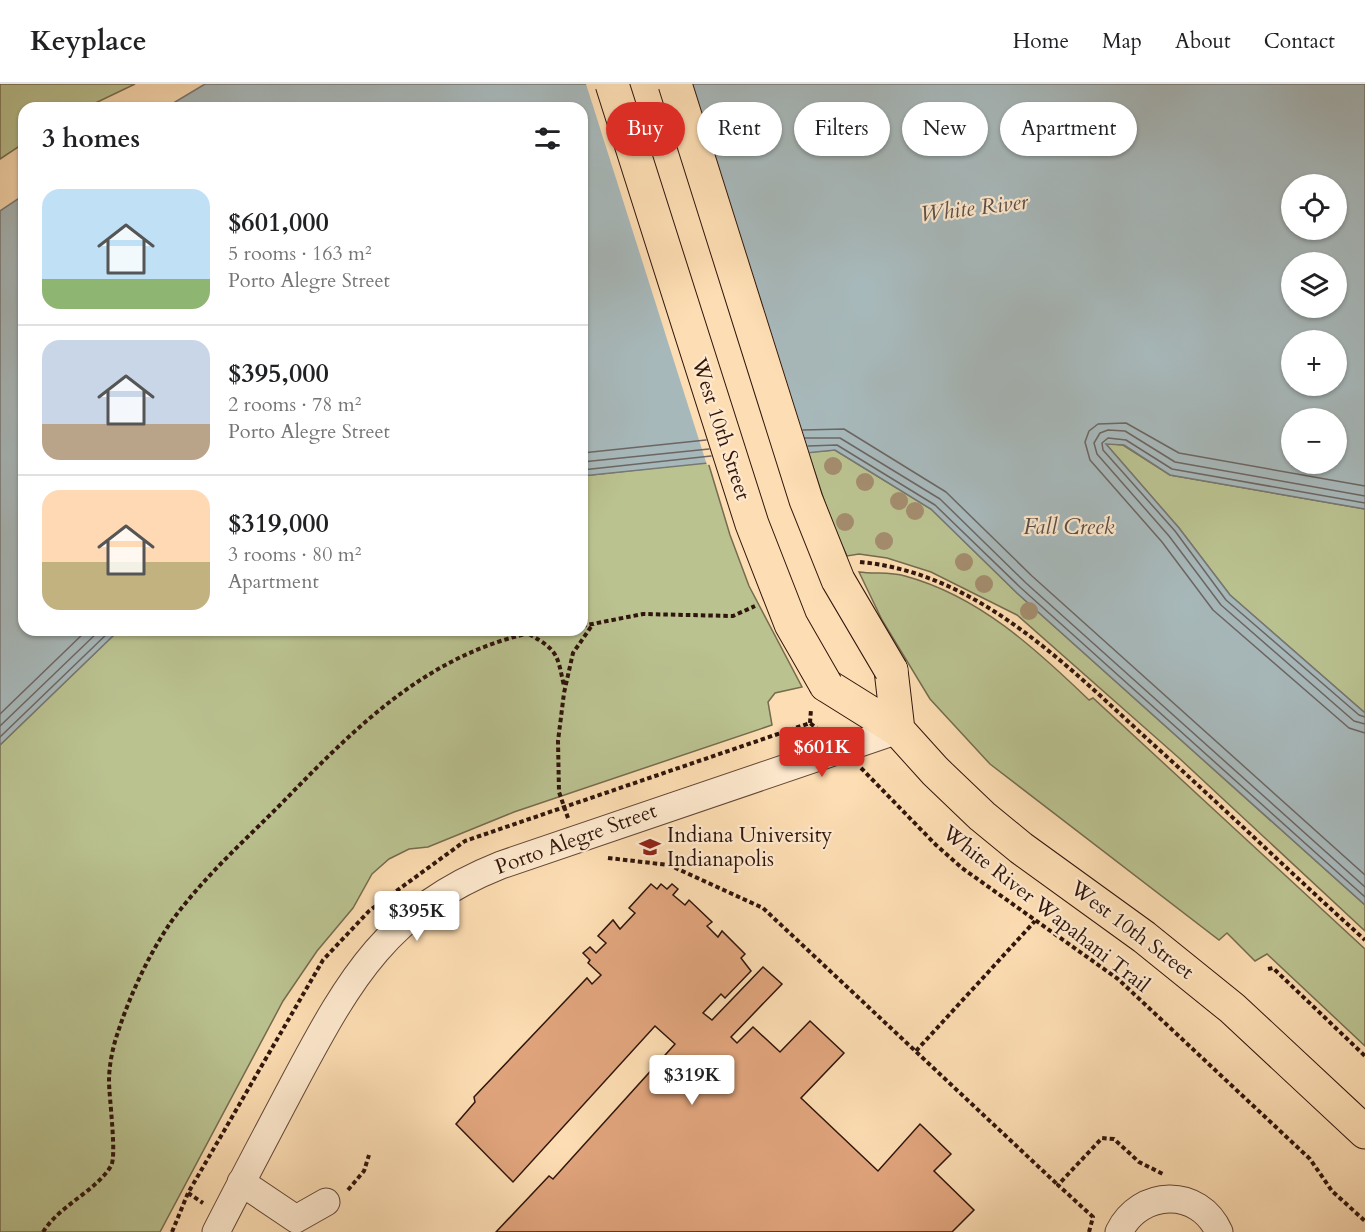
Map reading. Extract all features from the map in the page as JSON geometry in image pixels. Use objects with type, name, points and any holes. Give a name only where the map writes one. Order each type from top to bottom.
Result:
[{"type":"main road","name":"West 10th Street","points":[[612,84],[752,524],[791,624],[826,685],[897,730],[934,771],[982,816],[1021,848],[1144,937],[1227,1004],[1365,1132]]},
{"type":"main road","points":[[675,84],[806,500],[838,580],[891,670],[897,730]]},
{"type":"street","name":"Porto Alegre Street","points":[[216,1232],[345,991],[380,946],[414,915],[452,888],[482,873],[574,838],[897,730]]},
{"type":"street","points":[[241,1182],[296,1219],[326,1202]]},
{"type":"street","points":[[1119,1232],[1133,1211],[1149,1201],[1167,1198],[1185,1200],[1202,1208],[1219,1232]]},
{"type":"path","points":[[853,562],[896,567],[928,578],[970,597],[1009,620],[1123,717],[1365,940]]},
{"type":"path","points":[[588,625],[643,614],[733,616],[763,602]]},
{"type":"path","points":[[588,631],[593,624]]},
{"type":"path","points":[[44,1232],[56,1215],[91,1187],[111,1166],[114,1153],[109,1078],[117,1034],[132,994],[171,923],[216,868],[351,733],[422,678],[480,646],[521,636]]},
{"type":"path","points":[[532,636],[551,648],[559,657],[565,689]]},
{"type":"path","points":[[574,838],[559,792],[558,741],[565,689],[573,653],[585,636]]},
{"type":"path","name":"White River Wapahani Trail","points":[[810,723],[842,747],[936,845],[1035,921],[1118,979],[1310,1159],[1332,1191],[1365,1221]]},
{"type":"path","points":[[603,860],[613,856],[669,865],[763,908],[1058,1185]]},
{"type":"path","points":[[916,1051],[1035,921]]},
{"type":"path","points":[[1268,969],[1273,968],[1365,1056]]},
{"type":"green space","points":[[0,84],[135,84],[98,102],[18,102],[18,147],[0,159]]},
{"type":"green space","points":[[1105,443],[1123,445],[1170,475],[1365,509],[1365,713],[1230,595],[1179,528]]},
{"type":"green space","points":[[835,450],[931,509],[1017,593],[1365,905],[1365,931],[1179,758],[1017,615],[931,572],[887,558],[859,554],[847,556],[831,521],[808,452]]},
{"type":"green space","points":[[708,462],[730,535],[749,586],[802,687],[775,693],[768,702],[772,725],[514,812],[428,847],[409,849],[389,859],[372,874],[353,908],[317,951],[283,1001],[160,1232],[0,1232],[0,745],[113,636],[588,636],[588,475]]},
{"type":"green space","points":[[859,572],[900,575],[932,585],[958,597],[1005,626],[1089,700],[1093,698],[1365,949],[1365,1046],[1267,954],[1255,961],[1227,933],[1219,940],[990,764],[930,699],[882,620]]},
{"type":"water","points":[[205,84],[1365,84],[1365,509],[1170,475],[1124,445],[1106,444],[1179,528],[1230,595],[1365,713],[1365,905],[1017,593],[931,509],[835,450],[588,475],[588,102],[175,102]]},
{"type":"water","points":[[18,199],[18,636],[113,636],[0,745],[0,211]]},
{"type":"pier","points":[[586,84],[693,84],[699,102],[697,156],[716,156],[810,455],[707,465],[609,156],[685,156],[685,102],[606,102],[606,147]]},
{"type":"building","points":[[651,884],[657,889],[661,884],[667,889],[672,884],[678,889],[673,895],[685,905],[689,900],[712,922],[707,926],[718,937],[722,931],[745,954],[741,958],[751,971],[725,998],[721,994],[703,1013],[712,1020],[763,967],[782,984],[731,1037],[737,1043],[753,1027],[780,1052],[810,1021],[844,1053],[801,1098],[878,1171],[920,1124],[951,1154],[934,1171],[974,1210],[952,1232],[496,1232],[549,1176],[553,1179],[675,1044],[655,1026],[513,1182],[456,1124],[475,1102],[474,1097],[587,978],[592,984],[601,975],[588,963],[590,960],[583,953],[590,947],[596,953],[606,943],[598,936],[613,920],[620,929],[635,913],[629,908]]},
{"type":"place","name":"Indiana University Indianapolis","points":[[650,847]]},
{"type":"water label","name":"White River","points":[[974,208]]},
{"type":"water label","name":"Fall Creek","points":[[1069,527]]}]
